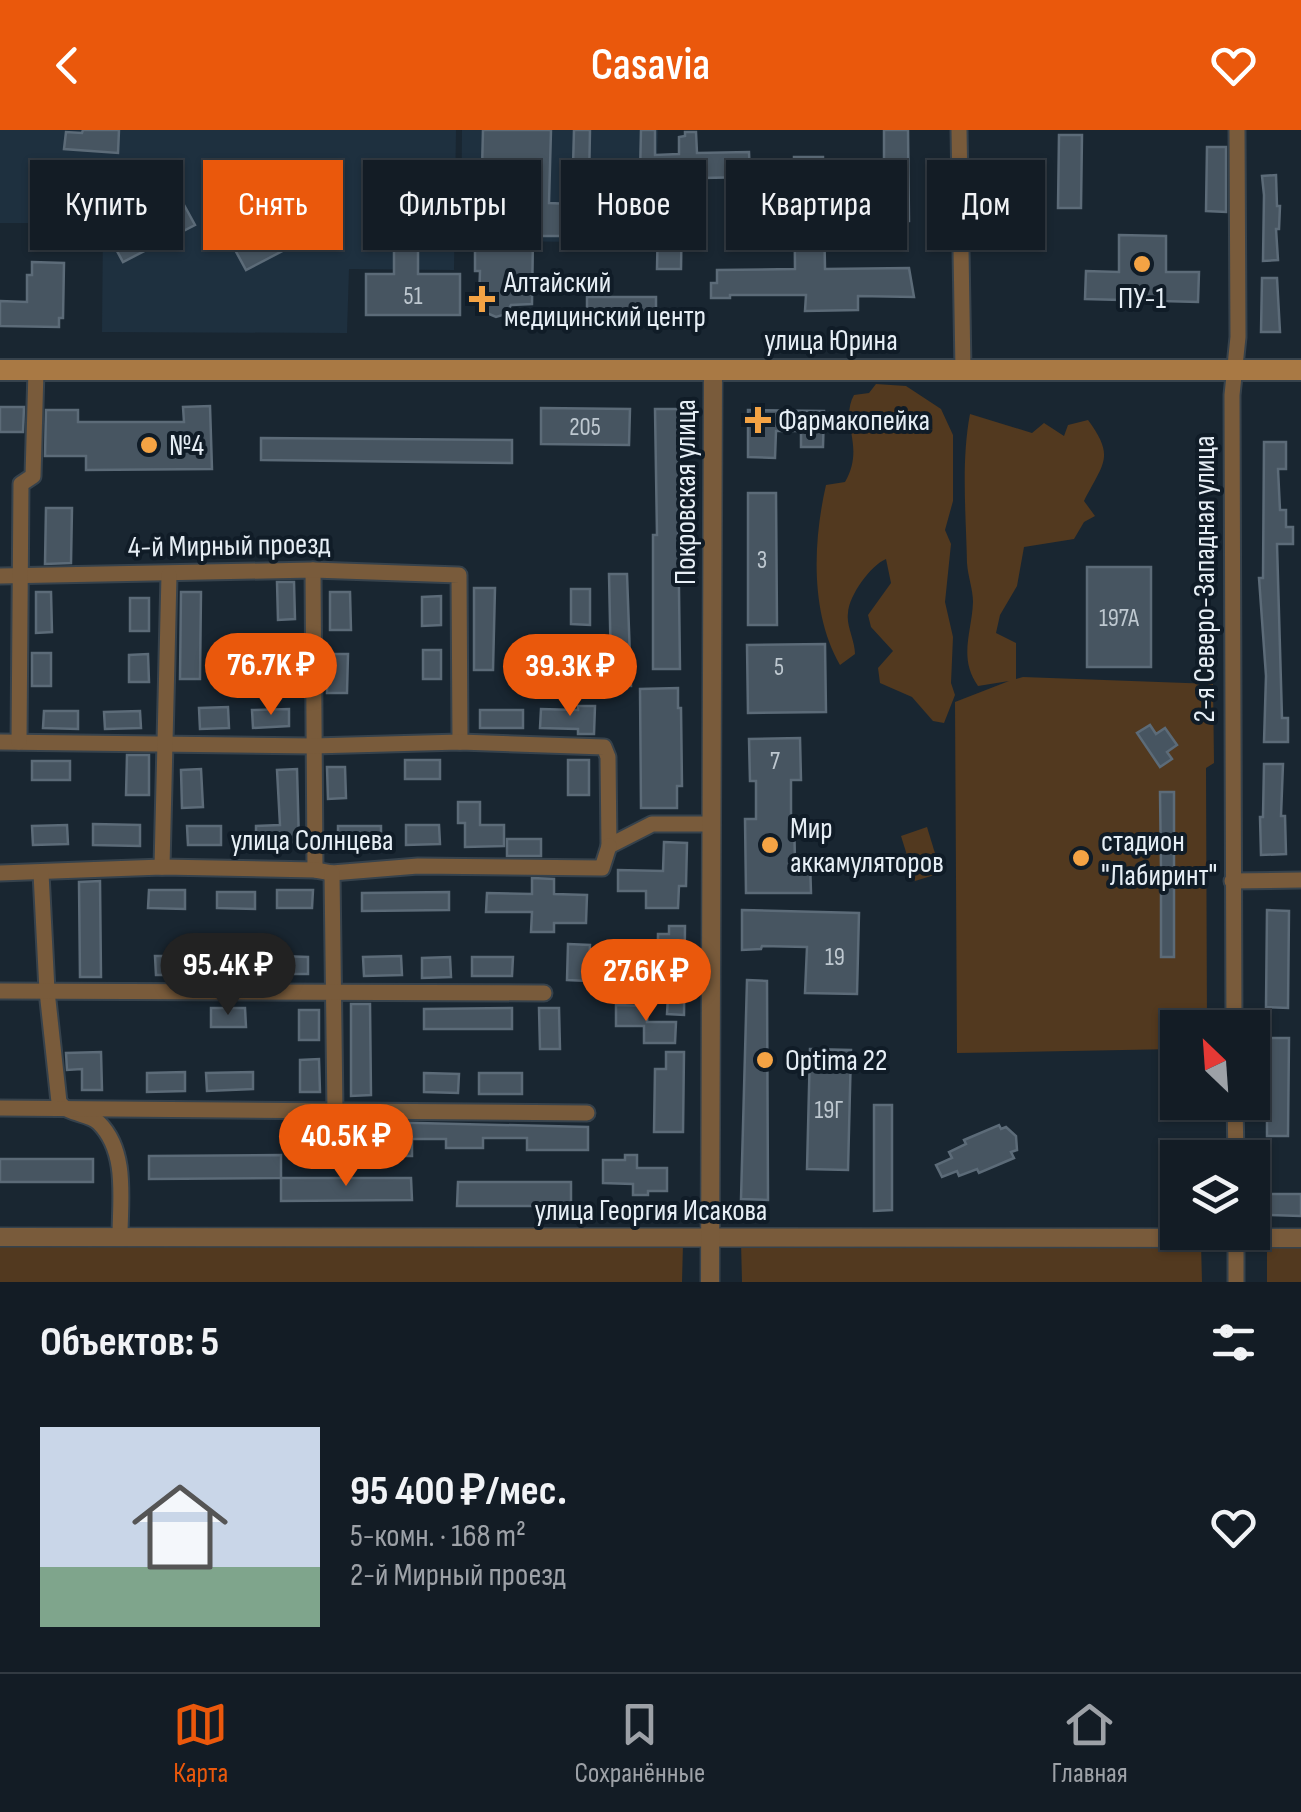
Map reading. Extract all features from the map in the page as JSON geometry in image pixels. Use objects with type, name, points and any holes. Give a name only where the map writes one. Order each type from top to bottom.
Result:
[{"type":"main road","name":"улица Юрина","points":[[0,370],[1301,370]]},
{"type":"street","points":[[960,130],[963,370]]},
{"type":"street","name":"2-я Северо-Западная улица","points":[[1234,1010],[1237,130]]},
{"type":"street","points":[[18,742],[21,484],[33,476],[36,370]]},
{"type":"street","name":"Покровская улица","points":[[710,1278],[713,370]]},
{"type":"street","points":[[313,570],[315,870]]},
{"type":"street","name":"4-й Мирный проезд","points":[[0,576],[313,570],[459,575],[460,742]]},
{"type":"street","points":[[162,867],[169,575]]},
{"type":"street","points":[[0,742],[314,746],[460,742],[604,747],[608,757],[609,846],[652,824],[711,824]]},
{"type":"street","name":"улица Солнцева","points":[[0,873],[162,867],[332,873],[418,866],[602,868],[609,846]]},
{"type":"street","points":[[41,873],[46,991],[62,1107]]},
{"type":"street","points":[[332,873],[334,1112]]},
{"type":"street","points":[[1232,880],[1301,880]]},
{"type":"street","points":[[0,991],[544,993]]},
{"type":"street","points":[[62,1107],[96,1120],[114,1148],[120,1173],[120,1237]]},
{"type":"street","points":[[0,1108],[587,1113]]},
{"type":"street","name":"улица Георгия Исакова","points":[[0,1237],[1160,1235]]},
{"type":"street","name":"улица Георгия Исакова","points":[[1270,1237],[1301,1238]]},
{"type":"street","points":[[1236,1250],[1236,1282]]},
{"type":"shaded area","points":[[0,130],[456,130],[456,160],[363,160],[363,250],[454,250],[454,270],[349,269],[347,333],[102,332],[103,250],[183,250],[183,160],[30,160],[30,223],[0,223]]},
{"type":"shaded area","points":[[462,130],[658,130],[657,160],[561,160],[561,242],[541,242],[541,160],[462,160]]},
{"type":"shaded area","points":[[876,384],[906,386],[941,409],[953,435],[953,501],[945,530],[951,544],[945,602],[953,637],[951,683],[955,695],[944,723],[933,721],[912,697],[880,683],[878,668],[893,651],[871,627],[868,615],[891,583],[886,559],[868,574],[852,598],[848,618],[855,654],[840,665],[823,623],[817,553],[826,485],[845,482],[853,457],[850,405],[854,395],[869,393]]},
{"type":"shaded area","name":"стадион \"Лабиринт\"","points":[[970,414],[1032,433],[1044,423],[1064,436],[1068,425],[1088,420],[1104,452],[1101,468],[1084,501],[1095,516],[1084,522],[1074,539],[1024,547],[1017,586],[1000,615],[996,633],[1016,643],[1016,679],[1213,684],[1214,763],[1206,768],[1207,1010],[1160,1010],[1160,1049],[957,1053],[955,702],[1009,681],[978,686],[967,655],[973,602],[967,563]]},
{"type":"shaded area","points":[[927,827],[941,873],[915,881],[901,836]]},
{"type":"shaded area","points":[[741,1242],[1160,1243],[1160,1250],[1201,1250],[1202,1282],[742,1282]]},
{"type":"shaded area","points":[[0,1243],[683,1244],[682,1282],[0,1282]]},
{"type":"shaded area","points":[[1270,1246],[1301,1246],[1301,1282],[1267,1282]]},
{"type":"building","points":[[119,130],[118,153],[64,149],[66,132]]},
{"type":"building","points":[[483,130],[551,130],[549,203],[561,204],[561,236],[541,236],[541,160],[482,160]]},
{"type":"building","points":[[574,130],[590,130],[589,160],[573,160]]},
{"type":"building","points":[[641,130],[655,130],[655,155],[679,154],[679,137],[685,136],[685,132],[696,132],[697,153],[749,152],[749,160],[726,160],[726,178],[706,178],[706,160],[640,160]]},
{"type":"building","points":[[884,130],[908,130],[909,221],[907,160],[884,160]]},
{"type":"building","points":[[1059,135],[1082,135],[1081,208],[1058,208]]},
{"type":"building","points":[[1207,147],[1226,147],[1226,212],[1206,211]]},
{"type":"building","points":[[794,157],[823,157],[823,160]]},
{"type":"building","points":[[1276,175],[1280,206],[1276,229],[1278,260],[1263,261],[1262,176]]},
{"type":"building","points":[[183,203],[195,225],[183,231]]},
{"type":"building","name":"ПУ-1","points":[[1119,235],[1166,236],[1166,272],[1199,272],[1198,302],[1085,299],[1086,271],[1119,272]]},
{"type":"building","points":[[116,250],[146,250],[123,262]]},
{"type":"building","points":[[235,250],[284,250],[246,270]]},
{"type":"building","points":[[394,250],[418,250],[418,274],[460,274],[460,315],[366,315],[366,274],[394,274]]},
{"type":"building","points":[[475,250],[533,250],[532,304],[511,305],[506,314],[496,317],[489,314],[479,302],[480,271],[475,271]]},
{"type":"building","points":[[657,250],[681,250],[681,269],[657,269]]},
{"type":"building","points":[[795,250],[825,250],[825,269],[909,268],[914,297],[858,296],[858,310],[805,311],[806,295],[711,298],[711,283],[717,283],[717,270],[795,269]]},
{"type":"building","points":[[32,262],[64,263],[63,318],[59,318],[59,327],[0,326],[0,301],[27,302],[27,275],[32,275]]},
{"type":"building","points":[[1262,278],[1277,278],[1280,332],[1261,332]]},
{"type":"building","points":[[587,297],[656,297],[656,311],[587,311]]},
{"type":"building","name":"№4","points":[[210,406],[212,469],[86,470],[86,456],[45,456],[46,410],[78,410],[78,422],[184,422],[183,407]]},
{"type":"building","points":[[0,407],[24,407],[23,432],[0,432]]},
{"type":"building","points":[[541,408],[630,409],[629,445],[541,444]]},
{"type":"building","points":[[655,409],[682,409],[678,511],[680,669],[653,669]]},
{"type":"building","points":[[748,410],[824,411],[823,447],[801,447],[801,431],[776,431],[775,458],[748,457]]},
{"type":"building","points":[[261,438],[512,440],[512,463],[261,460]]},
{"type":"building","points":[[1264,442],[1286,442],[1286,469],[1278,469],[1280,510],[1286,510],[1286,527],[1293,527],[1293,544],[1277,544],[1282,718],[1288,718],[1288,742],[1264,742],[1266,676],[1259,578],[1263,578]]},
{"type":"building","points":[[748,493],[776,493],[777,625],[748,625]]},
{"type":"building","points":[[46,508],[72,508],[71,563],[45,564]]},
{"type":"building","points":[[1087,567],[1151,567],[1151,667],[1087,667]]},
{"type":"building","points":[[609,574],[627,574],[631,686],[608,685]]},
{"type":"building","points":[[277,582],[294,582],[295,619],[278,620]]},
{"type":"building","points":[[474,588],[495,588],[493,670],[474,670]]},
{"type":"building","points":[[571,589],[590,589],[590,625],[571,624]]},
{"type":"building","points":[[36,592],[51,592],[52,632],[36,633]]},
{"type":"building","points":[[181,592],[201,592],[200,679],[180,679]]},
{"type":"building","points":[[330,592],[350,592],[351,630],[330,630]]},
{"type":"building","points":[[441,596],[441,625],[422,626],[422,597]]},
{"type":"building","points":[[130,598],[149,598],[149,631],[130,631]]},
{"type":"building","points":[[278,641],[294,641],[294,678],[278,678]]},
{"type":"building","points":[[825,644],[826,712],[748,713],[747,645]]},
{"type":"building","points":[[423,650],[441,650],[441,679],[423,679]]},
{"type":"building","points":[[32,653],[51,653],[51,686],[32,686]]},
{"type":"building","points":[[148,654],[149,682],[129,682],[129,655]]},
{"type":"building","points":[[328,654],[348,654],[347,693],[327,693]]},
{"type":"building","points":[[678,688],[682,786],[677,786],[677,808],[641,808],[640,689]]},
{"type":"building","points":[[578,706],[595,706],[594,734],[578,734],[578,729],[540,728],[541,709],[578,710]]},
{"type":"building","points":[[228,707],[229,728],[200,729],[199,708]]},
{"type":"building","points":[[289,709],[289,726],[253,728],[252,710]]},
{"type":"building","points":[[480,710],[523,710],[523,728],[480,728]]},
{"type":"building","points":[[44,711],[78,711],[78,729],[43,728]]},
{"type":"building","points":[[140,711],[141,728],[105,729],[104,712]]},
{"type":"building","points":[[1150,725],[1156,734],[1165,728],[1177,745],[1167,752],[1172,759],[1160,767],[1137,733]]},
{"type":"building","points":[[800,738],[801,780],[791,780],[791,818],[795,861],[810,861],[811,893],[746,893],[745,819],[756,819],[756,781],[750,781],[749,739]]},
{"type":"building","points":[[127,755],[149,755],[149,795],[126,795]]},
{"type":"building","points":[[405,760],[440,760],[440,779],[405,779]]},
{"type":"building","points":[[568,760],[589,760],[589,795],[568,795]]},
{"type":"building","points":[[32,761],[70,761],[70,780],[32,780]]},
{"type":"building","points":[[1264,764],[1283,764],[1281,816],[1285,816],[1286,854],[1261,855]]},
{"type":"building","points":[[327,767],[345,767],[346,798],[328,799]]},
{"type":"building","points":[[201,769],[203,807],[182,808],[181,770]]},
{"type":"building","points":[[297,769],[299,842],[256,843],[256,826],[280,825],[277,770]]},
{"type":"building","points":[[1160,792],[1174,792],[1174,957],[1161,957],[1161,878],[1157,878],[1157,868],[1161,868]]},
{"type":"building","points":[[458,802],[480,802],[480,825],[504,825],[504,846],[465,847],[465,823],[458,823]]},
{"type":"building","points":[[93,824],[140,825],[140,846],[93,845]]},
{"type":"building","points":[[67,825],[68,844],[33,845],[32,826]]},
{"type":"building","points":[[406,825],[439,825],[440,844],[406,845]]},
{"type":"building","points":[[187,826],[221,826],[221,845],[188,845]]},
{"type":"building","points":[[338,826],[381,826],[381,844],[338,844]]},
{"type":"building","points":[[507,839],[541,839],[541,856],[507,856]]},
{"type":"building","points":[[664,842],[687,843],[686,886],[679,886],[678,908],[646,908],[646,891],[618,891],[618,870],[663,871]]},
{"type":"building","points":[[532,878],[554,879],[554,894],[587,895],[586,923],[554,923],[554,932],[531,932],[532,912],[486,912],[487,893],[532,894]]},
{"type":"building","points":[[100,881],[101,977],[80,977],[79,882]]},
{"type":"building","points":[[149,890],[185,890],[185,909],[148,908]]},
{"type":"building","points":[[277,890],[313,890],[312,908],[277,908]]},
{"type":"building","points":[[217,892],[255,892],[255,909],[217,908]]},
{"type":"building","points":[[449,892],[449,910],[362,911],[362,893]]},
{"type":"building","points":[[742,910],[859,913],[857,994],[805,993],[807,947],[762,946],[742,950]]},
{"type":"building","points":[[1267,910],[1289,911],[1288,1008],[1266,1007]]},
{"type":"building","points":[[669,926],[685,926],[684,1015],[667,1014],[668,996],[657,996],[658,934],[669,934]]},
{"type":"building","points":[[568,944],[590,945],[588,981],[567,980]]},
{"type":"building","points":[[155,956],[189,956],[189,975],[156,975]]},
{"type":"building","points":[[279,956],[308,957],[308,974],[279,974]]},
{"type":"building","points":[[401,956],[402,975],[364,976],[363,957]]},
{"type":"building","points":[[450,957],[451,977],[422,978],[422,958]]},
{"type":"building","points":[[472,957],[513,957],[512,976],[472,976]]},
{"type":"building","points":[[211,958],[249,958],[249,976],[211,976]]},
{"type":"building","points":[[747,980],[767,981],[768,1200],[741,1199]]},
{"type":"building","points":[[351,1004],[370,1004],[371,1095],[351,1096]]},
{"type":"building","points":[[616,1005],[648,1006],[647,1022],[676,1022],[675,1043],[644,1043],[644,1026],[616,1026]]},
{"type":"building","points":[[211,1008],[245,1008],[246,1027],[211,1027]]},
{"type":"building","points":[[512,1008],[512,1029],[424,1029],[424,1009]]},
{"type":"building","points":[[539,1008],[559,1008],[560,1049],[540,1049]]},
{"type":"building","points":[[299,1010],[319,1010],[319,1040],[299,1040]]},
{"type":"building","points":[[1270,1038],[1289,1038],[1288,1136],[1267,1136]]},
{"type":"building","points":[[810,1049],[851,1050],[848,1170],[807,1169]]},
{"type":"building","points":[[101,1052],[102,1090],[82,1090],[82,1069],[67,1070],[66,1053]]},
{"type":"building","points":[[666,1052],[684,1052],[683,1132],[654,1132],[655,1069],[666,1069]]},
{"type":"building","points":[[319,1059],[320,1092],[300,1092],[300,1060]]},
{"type":"building","points":[[185,1072],[185,1091],[147,1092],[147,1073]]},
{"type":"building","points":[[253,1072],[253,1089],[207,1091],[206,1073]]},
{"type":"building","points":[[424,1073],[459,1074],[458,1093],[424,1092]]},
{"type":"building","points":[[479,1073],[522,1073],[522,1094],[479,1094]]},
{"type":"building","points":[[874,1105],[892,1105],[892,1210],[874,1211]]},
{"type":"building","points":[[377,1122],[588,1127],[588,1150],[527,1150],[527,1138],[483,1138],[483,1148],[446,1148],[446,1139],[412,1139],[412,1156],[377,1156]]},
{"type":"building","points":[[999,1125],[1016,1136],[1017,1150],[1011,1152],[1014,1158],[979,1173],[977,1169],[959,1176],[957,1171],[942,1177],[936,1165],[952,1158],[949,1152],[966,1144],[964,1140]]},
{"type":"building","points":[[281,1155],[281,1178],[149,1179],[149,1156]]},
{"type":"building","points":[[625,1155],[637,1155],[637,1168],[667,1168],[667,1191],[633,1195],[633,1184],[603,1183],[603,1160],[625,1160]]},
{"type":"building","points":[[0,1159],[93,1159],[93,1182],[0,1182]]},
{"type":"building","points":[[281,1178],[411,1178],[412,1200],[281,1201]]},
{"type":"building","points":[[458,1182],[571,1182],[571,1206],[457,1206]]},
{"type":"building","points":[[1270,1194],[1301,1194],[1301,1216],[1270,1215]]},
{"type":"place","name":"ПУ-1","points":[[1142,264]]},
{"type":"place","name":"Алтайский медицинский центр","points":[[482,299]]},
{"type":"place","name":"Фармакопейка","points":[[758,420]]},
{"type":"place","name":"№4","points":[[149,445]]},
{"type":"place","name":"Мир аккамуляторов","points":[[770,845]]},
{"type":"place","name":"стадион \"Лабиринт\"","points":[[1081,858]]},
{"type":"place","name":"Optima 22","points":[[765,1060]]}]
